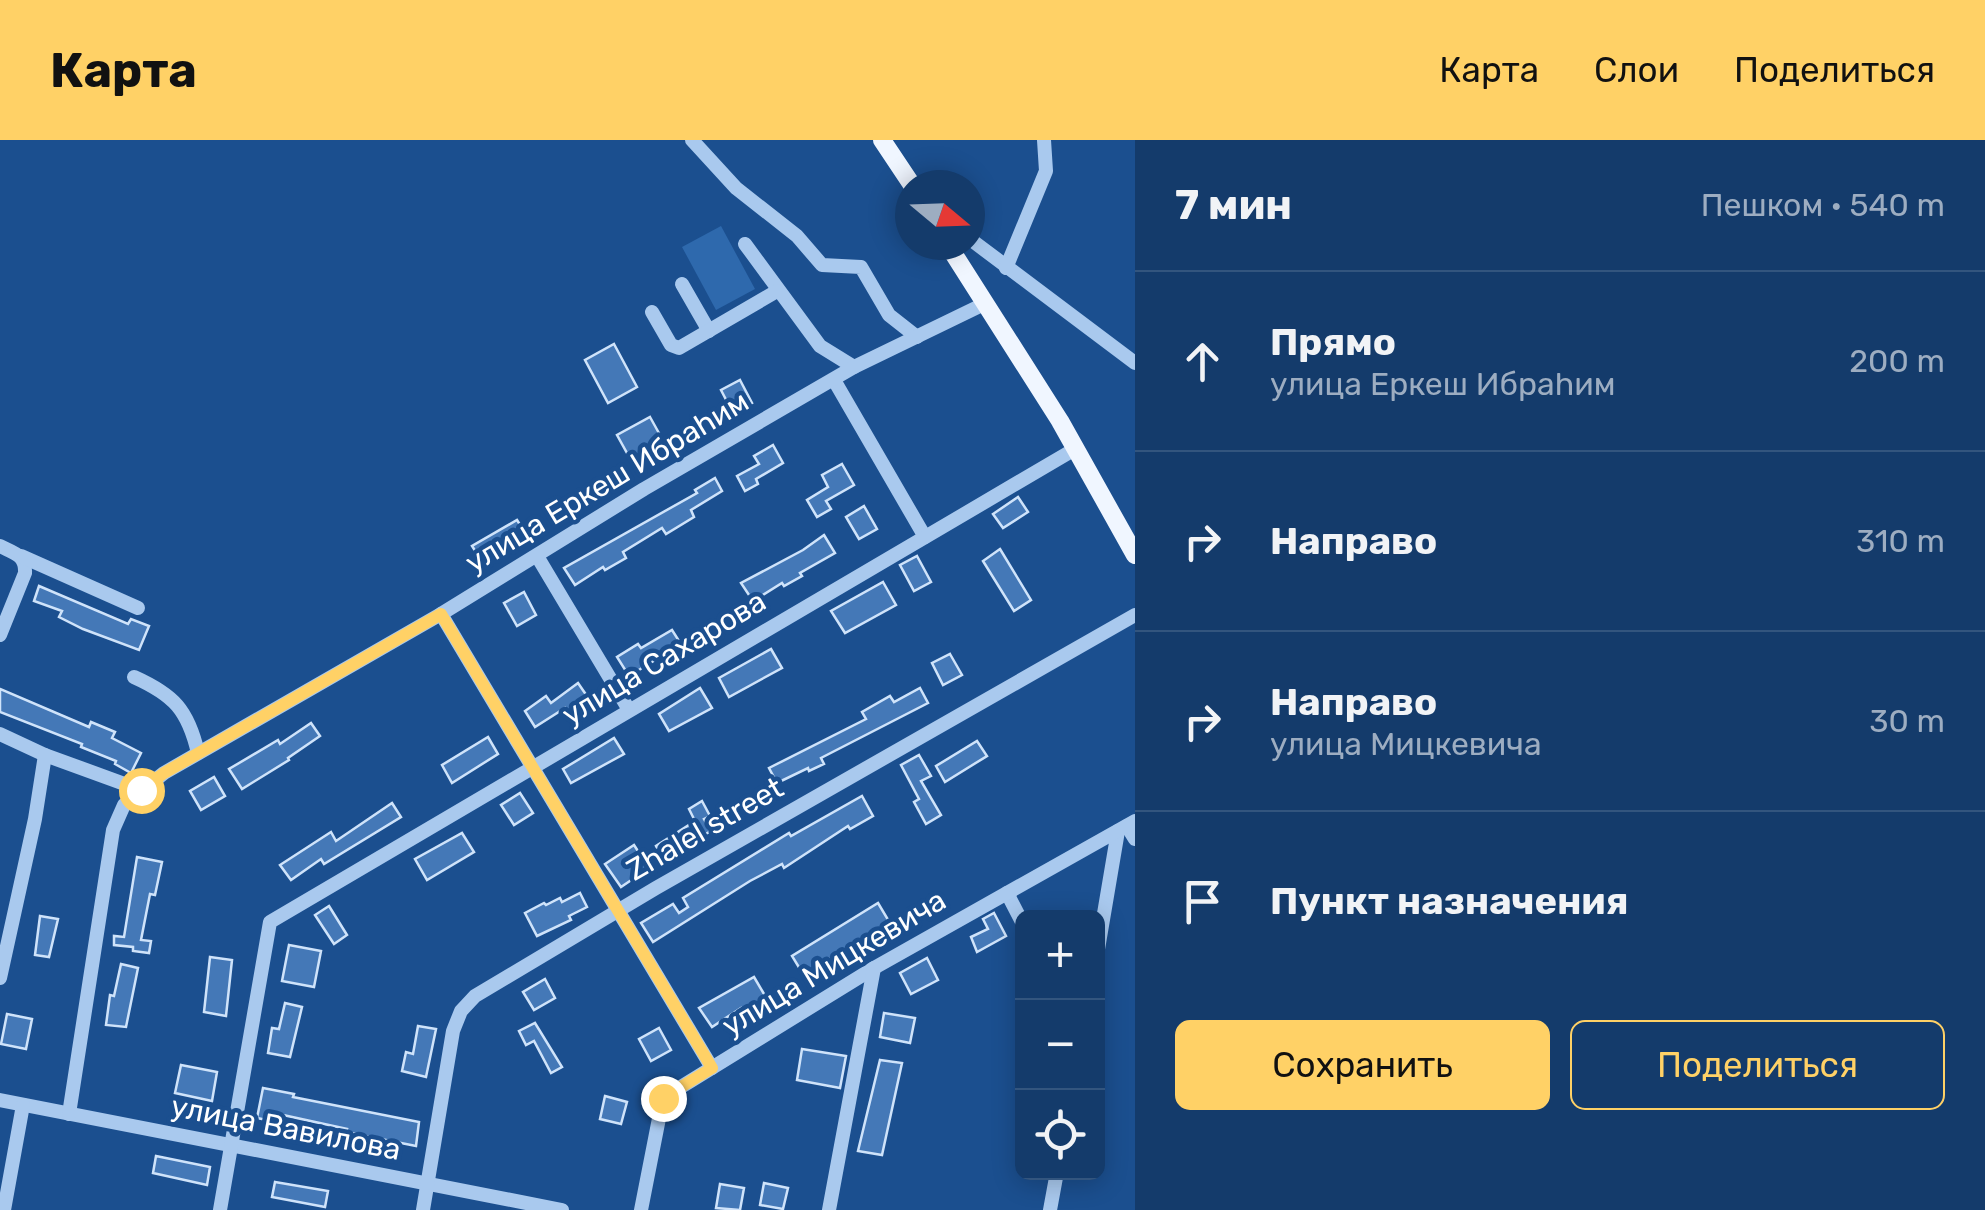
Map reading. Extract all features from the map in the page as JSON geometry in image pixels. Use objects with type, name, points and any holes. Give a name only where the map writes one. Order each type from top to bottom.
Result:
[{"type":"main road","points":[[882,140],[902,170]]},
{"type":"main road","points":[[957,260],[1075,449],[1135,556]]},
{"type":"street","points":[[692,140],[736,188],[797,236],[822,264],[861,267],[889,315],[917,336]]},
{"type":"street","points":[[1006,268],[1046,171],[1044,140]]},
{"type":"street","points":[[745,244],[820,346],[854,367]]},
{"type":"street","points":[[985,251],[1135,363]]},
{"type":"street","points":[[682,284],[709,331]]},
{"type":"street","points":[[652,312],[674,348],[777,290]]},
{"type":"street","name":"улица Еркеш Ибраһим","points":[[69,1114],[113,830],[124,805],[198,753],[441,614],[854,367],[984,304]]},
{"type":"street","points":[[834,380],[925,536]]},
{"type":"street","name":"улица Сахарова","points":[[220,1210],[270,922],[1075,449]]},
{"type":"street","points":[[0,546],[138,608]]},
{"type":"street","points":[[0,636],[25,572],[22,556]]},
{"type":"street","points":[[537,556],[629,710]]},
{"type":"street","points":[[441,614],[712,1068]]},
{"type":"street","name":"Zhalel street","points":[[423,1210],[453,1031],[461,1011],[474,996],[1135,615]]},
{"type":"street","points":[[134,678],[170,696],[184,712],[198,753]]},
{"type":"street","points":[[0,734],[44,755],[141,790]]},
{"type":"street","points":[[0,978],[35,818],[44,755]]},
{"type":"street","points":[[1105,922],[1129,829]]},
{"type":"street","name":"улица Мицкевича","points":[[641,1210],[663,1098],[874,968],[1129,829]]},
{"type":"street","points":[[1007,893],[1016,910]]},
{"type":"street","points":[[829,1210],[874,968]]},
{"type":"street","name":"улица Вавилова","points":[[0,1100],[562,1210]]},
{"type":"street","points":[[4,1210],[23,1105]]},
{"type":"street","points":[[1050,1210],[1056,1180]]},
{"type":"shaded area","points":[[721,226],[755,289],[716,310],[682,247]]},
{"type":"building","points":[[614,344],[637,387],[608,403],[585,360]]},
{"type":"building","points":[[740,380],[752,403],[733,413],[721,390]]},
{"type":"building","points":[[650,417],[670,453],[637,471],[617,435]]},
{"type":"building","points":[[773,445],[783,463],[756,479],[758,484],[745,491],[737,476],[759,464],[754,456]]},
{"type":"building","points":[[842,464],[854,485],[826,501],[831,509],[817,517],[807,500],[828,487],[822,475]]},
{"type":"building","points":[[715,478],[722,491],[691,510],[694,517],[666,534],[662,528],[623,552],[626,558],[575,585],[564,568],[697,493],[695,490]]},
{"type":"building","points":[[1018,497],[1028,512],[1003,528],[993,514]]},
{"type":"building","points":[[864,506],[877,529],[859,539],[846,517]]},
{"type":"building","points":[[517,520],[526,534],[481,560],[472,546]]},
{"type":"building","points":[[824,535],[835,553],[800,573],[802,576],[753,601],[741,583]]},
{"type":"building","points":[[1000,549],[1031,600],[1014,611],[983,561]]},
{"type":"building","points":[[917,556],[931,582],[914,591],[900,565]]},
{"type":"building","points":[[883,582],[896,605],[845,633],[831,611]]},
{"type":"building","points":[[39,586],[128,624],[131,619],[149,626],[139,650],[83,629],[59,617],[62,611],[34,601]]},
{"type":"building","points":[[524,592],[536,615],[517,626],[504,603]]},
{"type":"building","points":[[672,630],[681,644],[629,676],[617,657]]},
{"type":"building","points":[[771,649],[782,668],[729,697],[719,678]]},
{"type":"building","points":[[950,654],[962,675],[943,685],[932,663]]},
{"type":"building","points":[[578,683],[589,699],[568,713],[565,708],[535,727],[525,711],[546,696],[551,703]]},
{"type":"building","points":[[700,688],[712,708],[669,731],[659,714]]},
{"type":"building","points":[[920,688],[928,703],[821,758],[824,764],[777,783],[769,768],[866,719],[862,712],[890,696],[894,702]]},
{"type":"building","points":[[0,689],[89,727],[91,722],[115,732],[112,738],[141,753],[131,773],[116,761],[81,747],[82,744],[0,712]]},
{"type":"building","points":[[311,723],[320,736],[242,789],[229,769],[278,740],[280,744]]},
{"type":"building","points":[[488,737],[498,754],[452,783],[442,765]]},
{"type":"building","points":[[614,738],[624,754],[571,783],[563,769]]},
{"type":"building","points":[[977,741],[987,756],[945,782],[936,766]]},
{"type":"building","points":[[919,755],[931,776],[921,781],[941,815],[926,824],[914,802],[919,799],[901,765]]},
{"type":"building","points":[[214,777],[225,796],[201,810],[190,791]]},
{"type":"building","points":[[520,793],[533,813],[514,825],[501,805]]},
{"type":"building","points":[[862,796],[873,816],[850,829],[848,826],[784,868],[782,864],[750,881],[653,942],[641,923],[673,904],[679,913],[688,907],[683,898],[789,833],[791,836]]},
{"type":"building","points":[[702,801],[710,816],[704,819],[711,831],[674,851],[676,854],[664,861],[656,846],[695,821],[689,809]]},
{"type":"building","points":[[392,803],[401,817],[324,864],[321,859],[291,880],[280,865],[331,832],[336,841]]},
{"type":"building","points":[[462,833],[474,852],[427,880],[415,859]]},
{"type":"building","points":[[634,845],[649,868],[621,887],[605,864]]},
{"type":"building","points":[[137,857],[162,862],[155,895],[150,894],[141,940],[151,941],[149,953],[114,945],[114,936],[124,937]]},
{"type":"building","points":[[580,893],[587,907],[569,916],[571,920],[537,936],[525,913]]},
{"type":"building","points":[[878,903],[890,923],[803,974],[792,956]]},
{"type":"building","points":[[329,906],[347,935],[334,944],[315,915]]},
{"type":"building","points":[[994,913],[1006,936],[977,952],[971,937],[988,929],[983,919]]},
{"type":"building","points":[[40,916],[58,919],[49,957],[35,955]]},
{"type":"building","points":[[289,945],[321,951],[314,987],[282,981]]},
{"type":"building","points":[[210,957],[232,960],[226,1016],[204,1012]]},
{"type":"building","points":[[927,958],[938,980],[911,994],[900,973]]},
{"type":"building","points":[[121,964],[138,968],[126,1027],[106,1025],[110,995],[114,996]]},
{"type":"building","points":[[754,977],[767,999],[743,1012],[741,1008],[712,1027],[699,1008]]},
{"type":"building","points":[[545,979],[555,998],[534,1010],[523,992]]},
{"type":"building","points":[[285,1003],[302,1007],[290,1057],[268,1053],[272,1028],[279,1029]]},
{"type":"building","points":[[884,1013],[915,1018],[910,1043],[880,1037]]},
{"type":"building","points":[[7,1014],[32,1019],[26,1049],[1,1044]]},
{"type":"building","points":[[535,1023],[562,1067],[551,1073],[534,1041],[526,1045],[519,1031]]},
{"type":"building","points":[[418,1026],[436,1029],[426,1077],[402,1071],[406,1052],[413,1054]]},
{"type":"building","points":[[659,1028],[671,1050],[651,1061],[639,1039]]},
{"type":"building","points":[[802,1049],[846,1056],[840,1088],[797,1080]]},
{"type":"building","points":[[880,1060],[902,1063],[882,1155],[858,1151]]},
{"type":"building","points":[[181,1065],[217,1072],[212,1101],[175,1093]]},
{"type":"building","points":[[263,1088],[419,1122],[416,1146],[274,1113],[272,1121],[257,1118]]},
{"type":"building","points":[[605,1096],[627,1102],[621,1124],[600,1119]]},
{"type":"building","points":[[156,1156],[210,1167],[207,1185],[153,1173]]},
{"type":"building","points":[[275,1182],[328,1191],[325,1207],[272,1197]]},
{"type":"building","points":[[764,1183],[788,1188],[783,1209],[760,1205]]},
{"type":"building","points":[[720,1184],[744,1188],[740,1210],[716,1208]]},
{"type":"route","points":[[141,790],[164,773],[441,614],[712,1068],[663,1098]]}]
